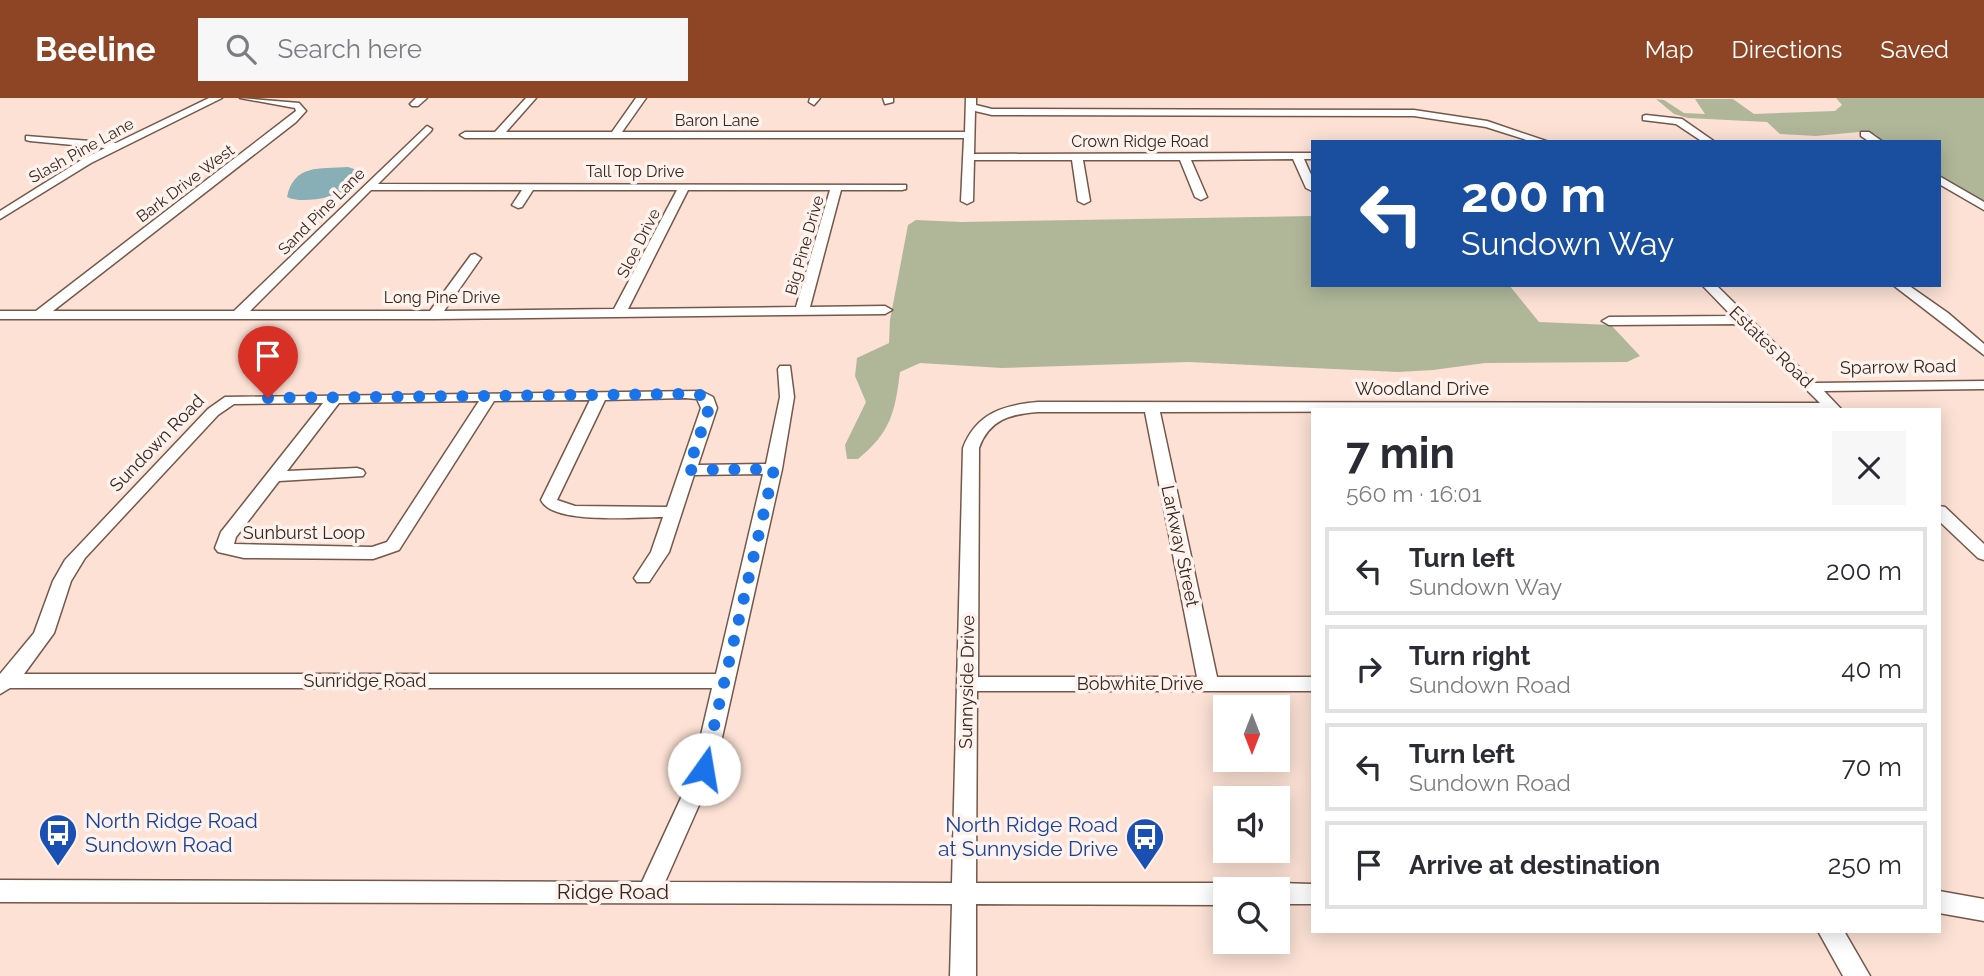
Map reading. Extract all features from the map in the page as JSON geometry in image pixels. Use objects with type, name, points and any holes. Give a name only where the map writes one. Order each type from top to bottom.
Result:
[{"type":"street","name":"Slash Pine Lane","points":[[0,216],[116,146],[217,98]]},
{"type":"street","name":"Bark Drive West","points":[[39,315],[302,111],[299,107],[287,103],[245,98]]},
{"type":"street","points":[[498,135],[531,98]]},
{"type":"street","points":[[615,135],[641,98]]},
{"type":"street","points":[[1319,99],[1325,112]]},
{"type":"street","points":[[967,201],[971,102],[992,112],[1325,112],[1440,116],[1495,126],[1538,140]]},
{"type":"street","points":[[1646,118],[1679,121],[1707,140]]},
{"type":"street","name":"Sand Pine Lane","points":[[237,316],[427,129]]},
{"type":"street","points":[[1865,134],[1875,140]]},
{"type":"street","name":"Baron Lane","points":[[465,135],[969,135]]},
{"type":"street","points":[[30,138],[116,146]]},
{"type":"street","points":[[1184,156],[1201,197]]},
{"type":"street","points":[[1297,156],[1311,186]]},
{"type":"street","name":"Crown Ridge Road","points":[[968,157],[1311,156]]},
{"type":"street","points":[[1077,157],[1084,201]]},
{"type":"street","points":[[1941,180],[1984,207]]},
{"type":"street","name":"Tall Top Drive","points":[[368,187],[902,187]]},
{"type":"street","points":[[518,205],[530,187]]},
{"type":"street","name":"Sloe Drive","points":[[619,313],[684,187]]},
{"type":"street","name":"Big Pine Drive","points":[[802,311],[836,187]]},
{"type":"street","points":[[0,203],[19,203]]},
{"type":"street","points":[[434,315],[475,258]]},
{"type":"street","name":"Estates Road","points":[[1710,287],[1833,408]]},
{"type":"street","points":[[1902,287],[1943,316],[1984,351]]},
{"type":"street","name":"Long Pine Drive","points":[[0,315],[434,315],[885,310]]},
{"type":"street","points":[[1609,321],[1743,320]]},
{"type":"street","points":[[650,892],[657,867],[694,797],[704,769],[774,469],[787,397],[785,369]]},
{"type":"street","name":"Sparrow Road","points":[[1812,387],[1984,385]]},
{"type":"street","points":[[600,395],[549,500],[550,503],[560,509],[673,512]]},
{"type":"street","name":"Sundown Road","points":[[2,683],[37,645],[47,627],[65,572],[220,404],[246,398],[704,396],[708,400],[709,408],[660,552],[643,578]]},
{"type":"street","name":"Sunburst Loop","points":[[335,398],[227,536],[224,548],[243,552],[383,551],[398,542],[489,397]]},
{"type":"street","name":"Woodland Drive","points":[[1011,410],[1038,407],[1311,409]]},
{"type":"street","name":"Larkway Street","points":[[1152,408],[1209,684]]},
{"type":"street","name":"Sunnyside Drive","points":[[963,976],[971,448],[979,427],[995,415],[1011,410]]},
{"type":"street","points":[[688,470],[774,469]]},
{"type":"street","points":[[274,476],[357,473]]},
{"type":"street","points":[[1941,513],[1984,554]]},
{"type":"street","name":"Sunridge Road","points":[[2,683],[725,681]]},
{"type":"street","name":"Bobwhite Drive","points":[[967,684],[1311,684]]},
{"type":"street","name":"Ridge Road","points":[[0,891],[1213,894]]},
{"type":"street","points":[[1290,894],[1311,894]]},
{"type":"street","points":[[1941,902],[1984,910]]},
{"type":"street","points":[[1831,933],[1857,976]]},
{"type":"green space","points":[[1836,98],[1984,98],[1984,205],[1941,178],[1941,140],[1882,140],[1875,134],[1859,132],[1816,136],[1780,134],[1767,122],[1688,118],[1674,114],[1656,99],[1664,100],[1684,113],[1705,114],[1695,99],[1733,99],[1754,114],[1835,111],[1842,105]]},
{"type":"green space","points":[[1311,216],[1311,287],[1511,287],[1539,322],[1611,325],[1640,356],[1627,362],[1485,363],[1398,372],[1189,362],[1002,368],[920,363],[900,372],[890,420],[878,440],[858,459],[847,459],[845,445],[866,402],[855,376],[857,358],[889,343],[890,320],[908,225],[916,220],[961,222]]},
{"type":"water","points":[[348,167],[363,172],[352,186],[342,192],[309,200],[287,197],[295,179],[309,170]]},
{"type":"place","name":"North Ridge Road Sundown Road","points":[[58,867]]},
{"type":"place","name":"North Ridge Road at Sunnyside Drive","points":[[1145,871]]},
{"type":"route","points":[[268,398],[704,396],[708,400],[709,408],[688,470],[774,469],[704,769]]}]
